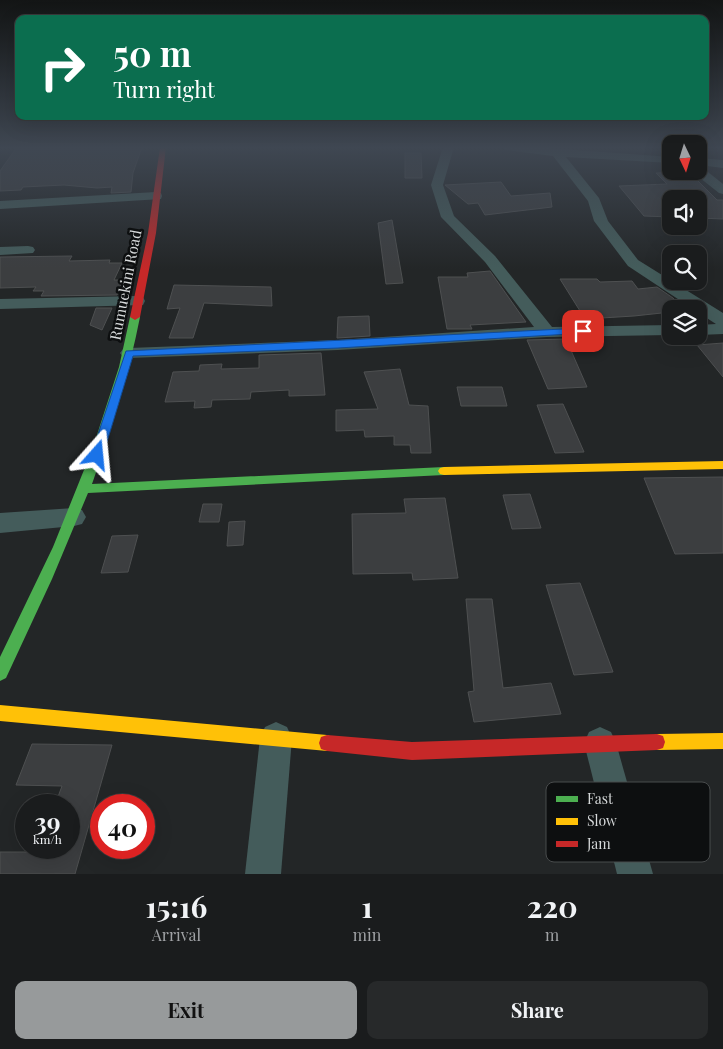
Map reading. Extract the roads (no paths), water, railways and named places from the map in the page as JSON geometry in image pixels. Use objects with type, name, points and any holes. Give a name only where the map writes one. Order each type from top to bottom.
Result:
[{"type":"street","name":"Rumuekini Road","points":[[0,674],[74,517],[129,353],[137,301],[152,234],[157,188]]},
{"type":"street","points":[[438,188],[448,217],[490,259],[547,332]]},
{"type":"street","points":[[584,188],[594,201],[601,221],[633,263],[723,321]]},
{"type":"street","points":[[0,205],[156,196]]},
{"type":"street","points":[[0,252],[28,250]]},
{"type":"street","points":[[0,304],[137,301]]},
{"type":"street","points":[[707,330],[723,329]]},
{"type":"street","points":[[129,353],[328,345],[547,332],[662,330]]},
{"type":"street","points":[[84,489],[308,476],[554,466],[678,468],[723,465]]},
{"type":"street","points":[[0,523],[74,517]]},
{"type":"street","points":[[0,712],[412,751],[600,743],[723,741]]},
{"type":"street","points":[[263,874],[276,738]]},
{"type":"street","points":[[600,743],[610,782]]}]
